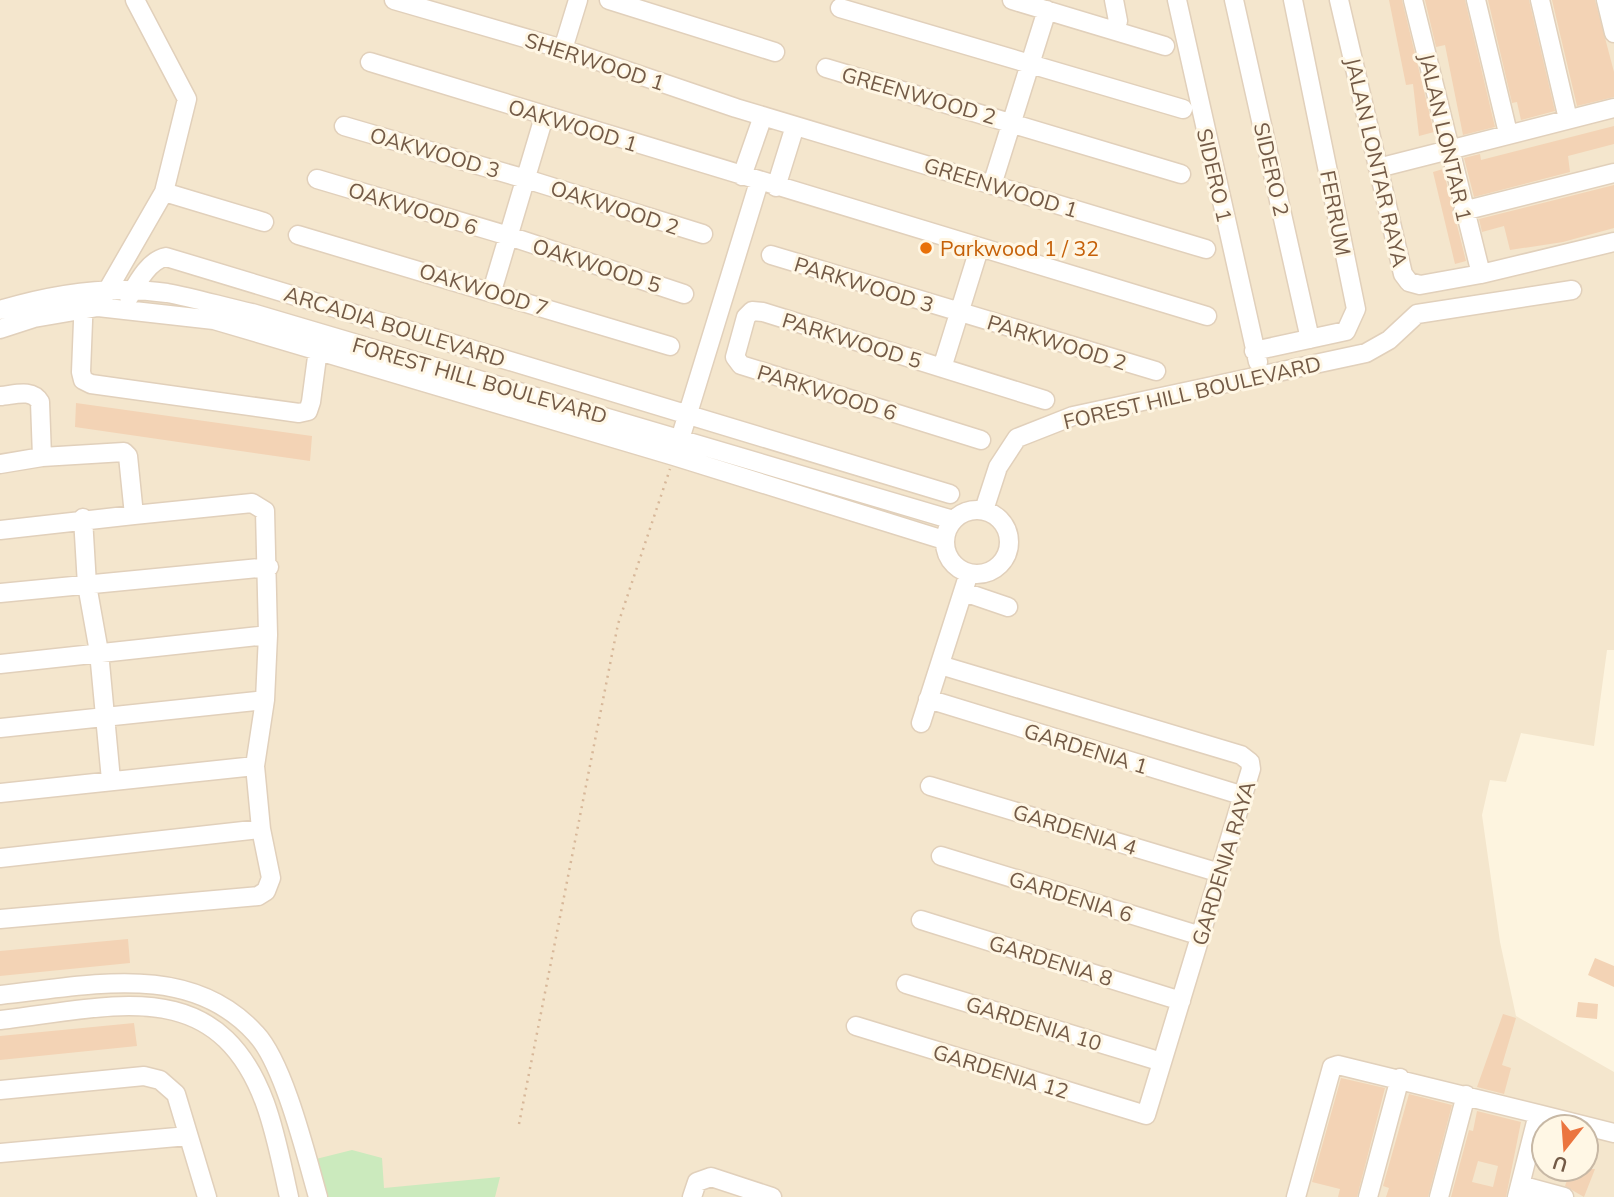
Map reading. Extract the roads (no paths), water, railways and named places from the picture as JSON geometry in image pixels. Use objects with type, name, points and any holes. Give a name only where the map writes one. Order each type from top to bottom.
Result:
[{"type":"street","points":[[135,0],[187,99],[164,192],[94,300],[81,372],[83,380],[91,384],[299,413],[308,411],[319,342]]},
{"type":"street","name":"SHERWOOD 1","points":[[394,0],[564,49],[795,126]]},
{"type":"street","points":[[564,49],[578,0]]},
{"type":"street","points":[[609,0],[775,52]]},
{"type":"street","points":[[1012,0],[1118,21],[1184,40]]},
{"type":"street","points":[[1114,0],[1118,21]]},
{"type":"street","name":"SIDERO 1","points":[[1177,0],[1254,351],[1262,375]]},
{"type":"street","name":"SIDERO 2","points":[[1234,0],[1310,339]]},
{"type":"street","name":"FERRUM","points":[[1254,351],[1346,331],[1356,309],[1293,0]]},
{"type":"street","name":"JALAN LONTAR RAYA","points":[[1339,0],[1405,279],[1420,285],[1481,274],[1614,242]]},
{"type":"street","name":"JALAN LONTAR 1","points":[[1413,0],[1463,211],[1481,274]]},
{"type":"street","points":[[1476,0],[1508,133]]},
{"type":"street","points":[[1540,0],[1568,119]]},
{"type":"street","points":[[1606,0],[1614,33]]},
{"type":"street","points":[[1047,5],[1165,46]]},
{"type":"street","points":[[992,185],[1047,5]]},
{"type":"street","points":[[840,8],[1183,109]]},
{"type":"street","name":"OAKWOOD 1","points":[[370,62],[544,117],[1207,316]]},
{"type":"street","name":"GREENWOOD 2","points":[[826,68],[1181,174]]},
{"type":"street","points":[[1378,168],[1448,148],[1614,108]]},
{"type":"street","points":[[677,448],[690,415],[759,182],[764,116]]},
{"type":"street","points":[[492,291],[544,117]]},
{"type":"street","points":[[759,182],[795,126]]},
{"type":"street","name":"GREENWOOD 1","points":[[795,126],[1206,249]]},
{"type":"street","name":"OAKWOOD 3","points":[[344,127],[526,178]]},
{"type":"street","points":[[1463,211],[1614,173]]},
{"type":"street","name":"OAKWOOD 2","points":[[526,178],[703,234]]},
{"type":"street","name":"OAKWOOD 6","points":[[317,179],[509,236]]},
{"type":"street","points":[[164,192],[264,222]]},
{"type":"street","name":"OAKWOOD 7","points":[[298,235],[670,346]]},
{"type":"street","name":"OAKWOOD 5","points":[[509,236],[684,294]]},
{"type":"street","points":[[942,368],[979,249]]},
{"type":"street","name":"PARKWOOD 3","points":[[771,255],[958,312]]},
{"type":"street","name":"ARCADIA BOULEVARD","points":[[123,309],[132,291],[158,259],[166,257],[950,494]]},
{"type":"street","name":"FOREST HILL BOULEVARD","points":[[984,510],[998,467],[1017,438],[1073,416],[1366,353],[1389,340],[1417,314],[1572,290]]},
{"type":"street","name":"FOREST HILL BOULEVARD","points":[[0,310],[40,299],[94,300],[132,291],[167,293],[319,342],[677,448],[953,520]]},
{"type":"street","points":[[0,329],[94,300]]},
{"type":"street","name":"FOREST HILL BOULEVARD","points":[[94,300],[123,309],[214,320],[319,342]]},
{"type":"street","name":"PARKWOOD 6","points":[[763,312],[752,311],[746,317],[735,357],[741,365],[981,440]]},
{"type":"street","name":"PARKWOOD 5","points":[[763,312],[1045,400]]},
{"type":"street","name":"PARKWOOD 2","points":[[958,312],[1156,371]]},
{"type":"street","points":[[0,396],[31,393],[37,396],[40,402],[42,457]]},
{"type":"street","name":"FOREST HILL BOULEVARD","points":[[677,448],[944,540]]},
{"type":"street","points":[[0,464],[42,457],[124,452],[128,456],[134,515]]},
{"type":"street","points":[[0,530],[83,518],[252,503],[261,506],[265,511],[269,567],[268,635],[265,700],[255,766],[261,829],[271,878],[266,891],[258,896],[0,919]]},
{"type":"street","points":[[973,510],[984,510],[1002,522],[1008,532],[1006,554],[991,570],[970,573],[951,561],[944,540],[953,520],[973,510]]},
{"type":"street","points":[[83,518],[87,585],[99,652],[111,780]]},
{"type":"street","points":[[0,593],[269,567]]},
{"type":"street","points":[[921,723],[970,573]]},
{"type":"street","points":[[964,592],[1008,607]]},
{"type":"street","points":[[0,664],[268,635]]},
{"type":"street","name":"GARDENIA RAYA","points":[[940,665],[1241,755],[1250,762],[1251,769],[1244,796],[1146,1115]]},
{"type":"street","name":"GARDENIA 1","points":[[929,699],[1244,796]]},
{"type":"street","points":[[0,728],[265,700]]},
{"type":"street","points":[[0,793],[255,766]]},
{"type":"street","name":"GARDENIA 4","points":[[930,786],[1220,873]]},
{"type":"street","points":[[0,858],[261,829]]},
{"type":"street","name":"GARDENIA 6","points":[[941,856],[1201,936]]},
{"type":"street","name":"GARDENIA 8","points":[[921,920],[1181,1001]]},
{"type":"street","points":[[0,995],[136,981],[184,988],[221,1004],[257,1035],[276,1072],[318,1197]]},
{"type":"street","name":"GARDENIA 10","points":[[906,984],[1162,1062]]},
{"type":"street","points":[[0,1020],[132,1005],[170,1008],[208,1022],[241,1059],[256,1081],[266,1106],[289,1197]]},
{"type":"street","name":"GARDENIA 12","points":[[856,1026],[1146,1115]]},
{"type":"street","points":[[1296,1197],[1332,1067],[1344,1065],[1534,1113]]},
{"type":"street","points":[[0,1090],[144,1076],[160,1080],[176,1094],[206,1197]]},
{"type":"street","points":[[1368,1197],[1400,1078]]},
{"type":"street","points":[[1439,1197],[1466,1095]]},
{"type":"street","points":[[0,1153],[188,1136]]},
{"type":"street","points":[[1530,1145],[1518,1191],[1564,1197]]},
{"type":"street","points":[[692,1197],[697,1182],[711,1177],[772,1197]]},
{"type":"place","name":"Parkwood 1 / 32","points":[[926,248]]}]
